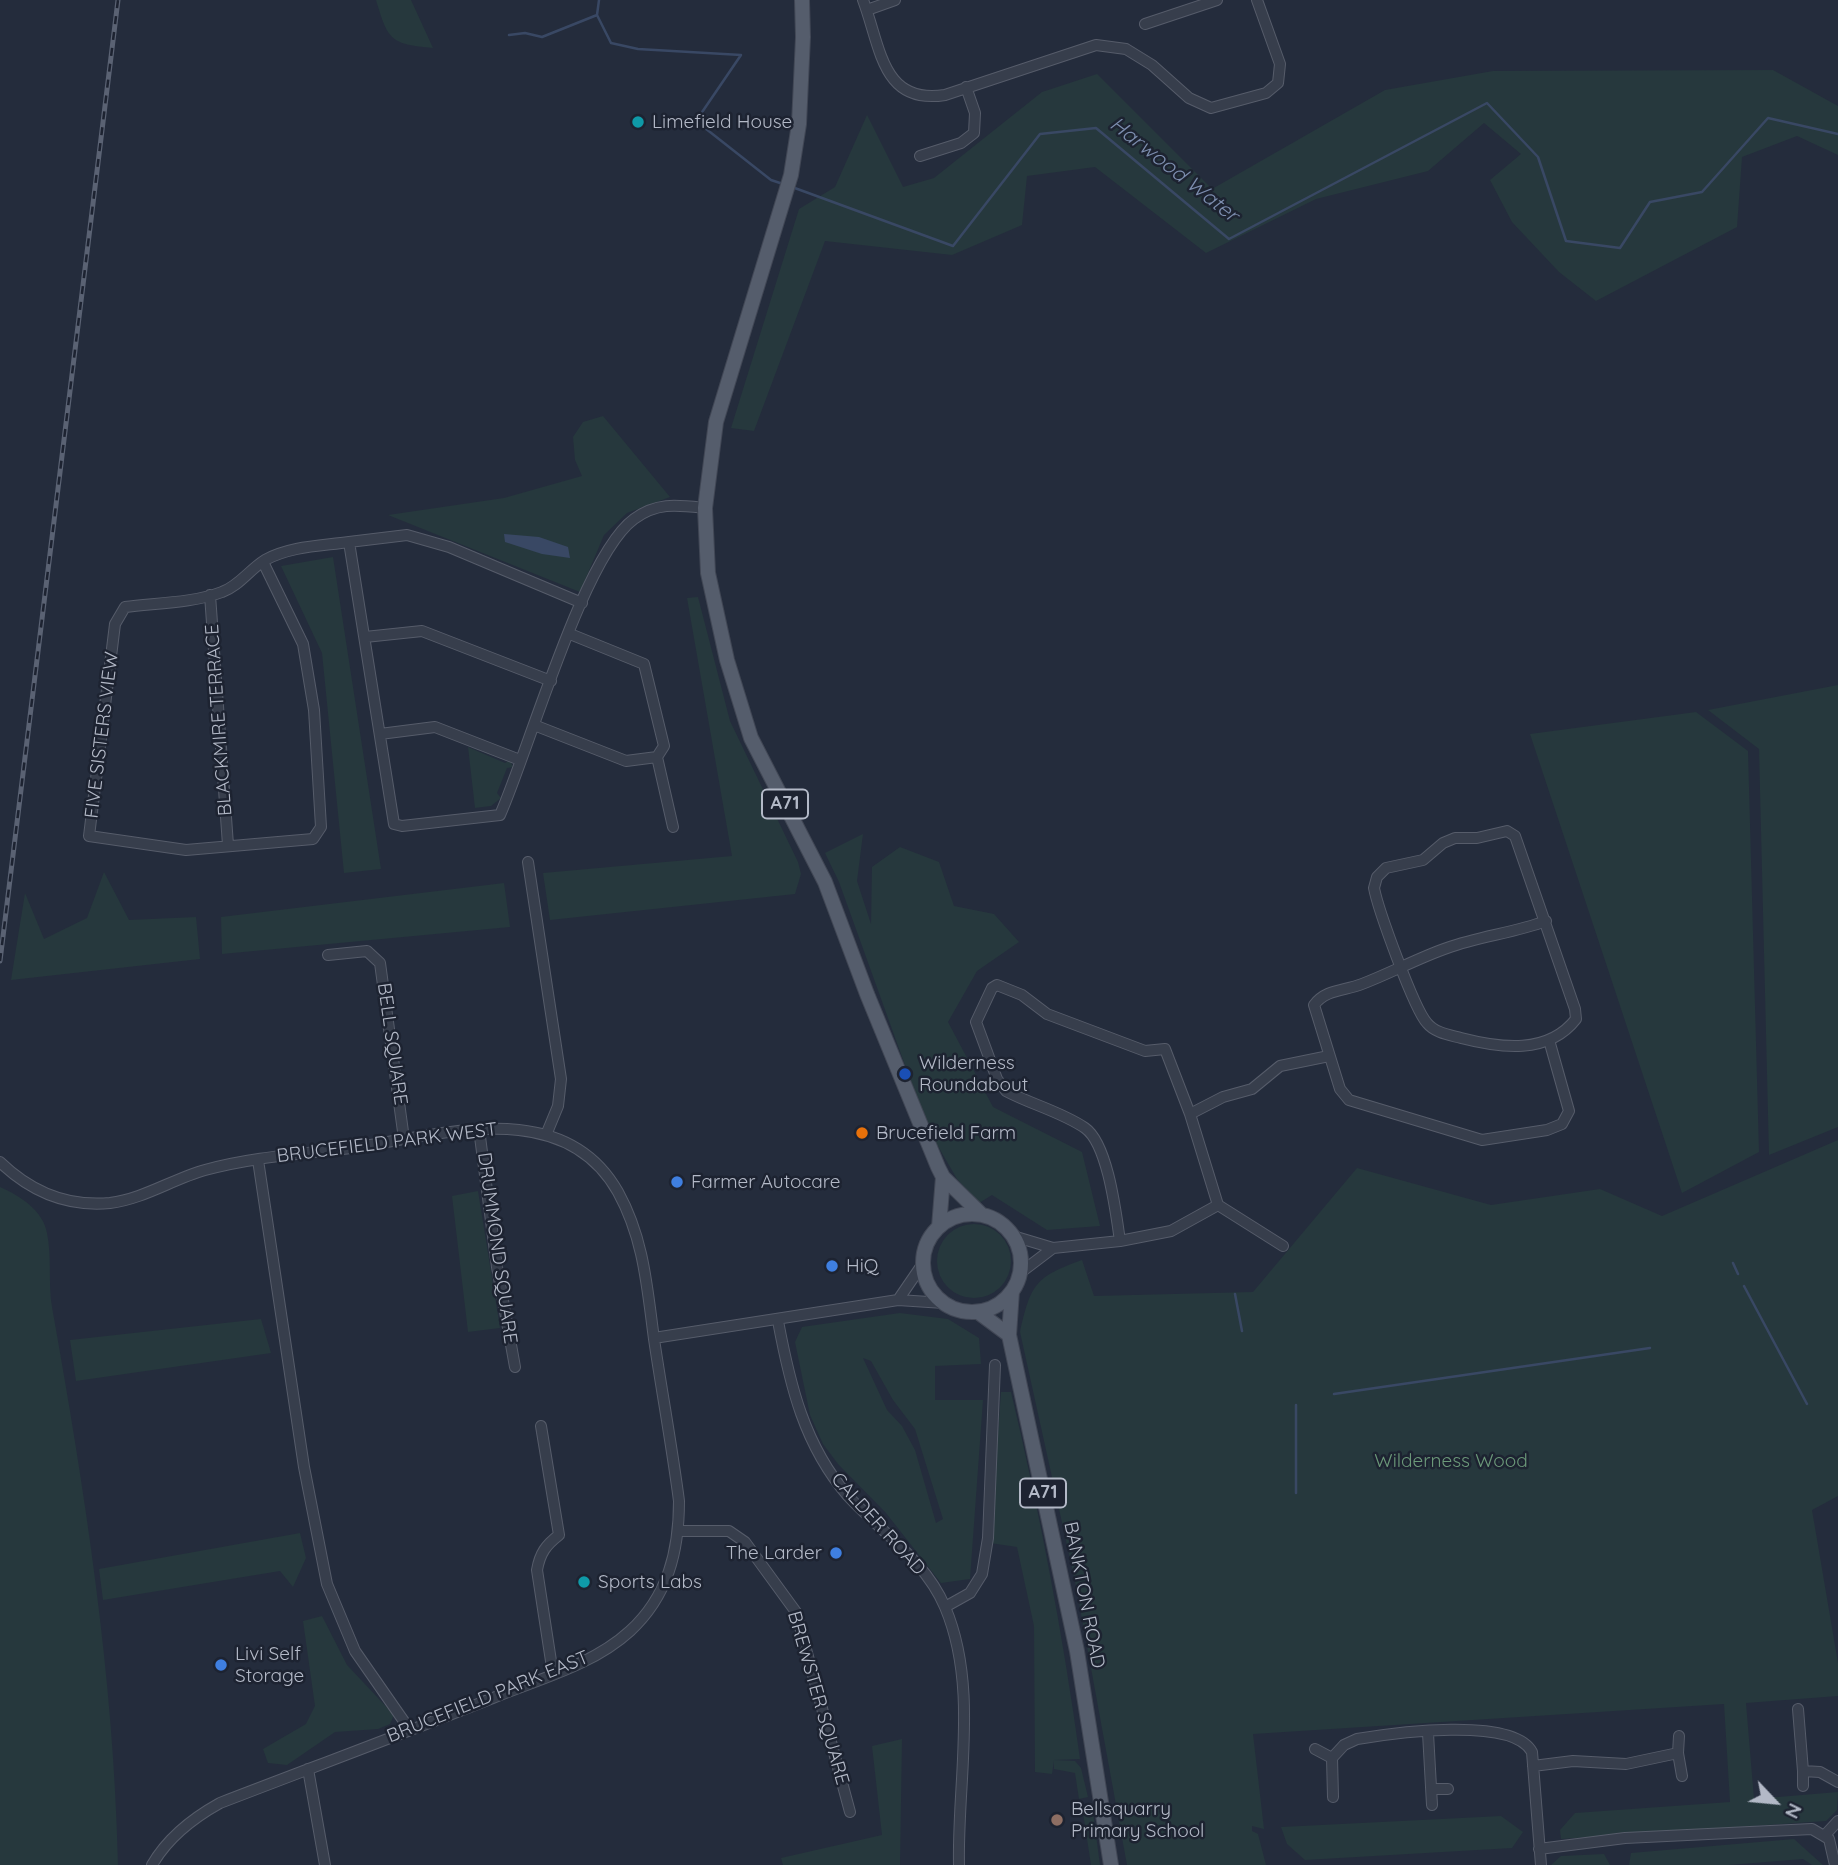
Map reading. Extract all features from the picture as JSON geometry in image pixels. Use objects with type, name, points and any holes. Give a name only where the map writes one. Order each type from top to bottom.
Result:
[{"type":"main road","name":"A71","points":[[802,0],[799,124],[791,174],[716,422],[705,508],[708,573],[727,660],[751,738],[825,882],[920,1129],[943,1177],[982,1215],[1000,1223],[1013,1236]]},
{"type":"main road","points":[[943,1177],[939,1227],[926,1249],[926,1278],[944,1303],[966,1311],[978,1311],[1003,1301],[1012,1292]]},
{"type":"main road","points":[[939,1227],[967,1214],[982,1215]]},
{"type":"main road","points":[[1013,1236],[1019,1248],[1020,1273]]},
{"type":"main road","name":"A71","points":[[1012,1292],[1020,1273]]},
{"type":"main road","name":"BANKTON ROAD","points":[[1012,1292],[1009,1335],[1077,1651],[1111,1865]]},
{"type":"main road","points":[[978,1311],[1009,1335]]},
{"type":"street","points":[[895,0],[865,5],[891,78],[903,91],[926,98],[1096,45],[1126,49],[1152,65],[1189,98],[1211,108],[1266,93],[1278,83],[1280,64],[1257,0]]},
{"type":"street","points":[[1144,24],[1217,0]]},
{"type":"street","points":[[920,156],[961,143],[974,133],[975,113],[966,87]]},
{"type":"street","points":[[349,542],[380,734],[390,816],[394,824],[402,826],[500,815],[582,603],[610,545],[631,521],[665,504],[705,508]]},
{"type":"street","name":"FIVE SISTERS VIEW","points":[[263,562],[303,644],[314,710],[321,827],[313,839],[177,850],[89,836],[115,624],[125,607],[210,595],[234,587],[263,562],[284,551],[407,535],[449,548],[582,603]]},
{"type":"street","name":"BLACKMIRE TERRACE","points":[[210,595],[228,845]]},
{"type":"street","points":[[365,637],[422,631],[551,681]]},
{"type":"street","points":[[570,634],[644,664],[664,746],[657,758],[673,827]]},
{"type":"street","points":[[534,725],[626,761],[657,758]]},
{"type":"street","points":[[380,734],[435,727],[520,760]]},
{"type":"street","points":[[1507,831],[1515,836],[1546,921],[1576,1009],[1576,1019],[1569,1028],[1549,1040],[1506,1048],[1444,1033],[1429,1026],[1421,1015],[1376,900],[1374,888],[1377,877],[1396,864],[1423,860],[1443,843],[1455,838],[1477,838],[1507,831]]},
{"type":"street","points":[[527,862],[561,1079],[558,1106],[546,1135]]},
{"type":"street","points":[[1546,921],[1521,931],[1504,931],[1459,944],[1360,985],[1322,995],[1314,1005],[1340,1089],[1349,1100],[1482,1140],[1547,1130],[1562,1125],[1568,1118],[1569,1111],[1549,1040]]},
{"type":"street","name":"BELL SQUARE","points":[[328,955],[367,951],[380,963],[404,1139]]},
{"type":"street","points":[[1120,1241],[1113,1196],[1096,1141],[1086,1128],[1006,1091],[997,1080],[976,1022],[992,988],[997,985],[1022,995],[1047,1014],[1145,1051],[1165,1049],[1190,1114],[1218,1205],[1283,1246]]},
{"type":"street","points":[[1190,1114],[1223,1097],[1252,1089],[1280,1066],[1329,1056]]},
{"type":"street","name":"BRUCEFIELD PARK WEST","points":[[0,1162],[40,1191],[71,1202],[90,1203],[124,1200],[204,1170],[258,1160],[479,1129],[504,1127],[546,1135],[591,1160],[616,1188],[637,1231],[646,1268],[654,1338]]},
{"type":"street","name":"DRUMMOND SQUARE","points":[[479,1129],[514,1367]]},
{"type":"street","points":[[258,1160],[304,1467],[327,1584],[355,1651],[410,1730]]},
{"type":"street","points":[[1013,1236],[1053,1248],[1120,1241],[1171,1231],[1218,1205]]},
{"type":"street","points":[[1242,1235],[1251,1226]]},
{"type":"street","points":[[1020,1273],[1053,1248]]},
{"type":"street","points":[[898,1300],[924,1262]]},
{"type":"street","points":[[654,1338],[778,1321],[898,1300],[944,1303]]},
{"type":"street","name":"CALDER ROAD","points":[[778,1321],[791,1388],[801,1421],[815,1447],[849,1497],[901,1546],[945,1606],[961,1656],[964,1690],[959,1865]]},
{"type":"street","name":"BRUCEFIELD PARK EAST","points":[[152,1865],[160,1850],[198,1815],[220,1803],[554,1674],[611,1645],[631,1630],[653,1605],[672,1567],[679,1531],[679,1501],[654,1338]]},
{"type":"street","points":[[945,1606],[970,1593],[982,1574],[988,1538],[995,1364]]},
{"type":"street","points":[[541,1426],[559,1535],[547,1544],[539,1557],[537,1570],[554,1674]]},
{"type":"street","name":"BREWSTER SQUARE","points":[[679,1531],[729,1531],[746,1542],[796,1612],[850,1812]]},
{"type":"street","points":[[1798,1709],[1803,1786]]},
{"type":"street","points":[[1333,1797],[1332,1758],[1344,1745],[1357,1739],[1483,1730],[1518,1738],[1527,1743],[1532,1752],[1541,1865]]},
{"type":"street","points":[[1428,1733],[1432,1805]]},
{"type":"street","points":[[1679,1736],[1678,1754],[1682,1776]]},
{"type":"street","points":[[1315,1749],[1332,1758]]},
{"type":"street","points":[[1533,1766],[1573,1761],[1626,1764],[1678,1754]]},
{"type":"street","points":[[308,1769],[325,1865]]},
{"type":"street","points":[[1803,1771],[1820,1772],[1838,1782]]},
{"type":"street","points":[[1432,1789],[1448,1789]]},
{"type":"street","points":[[1825,1835],[1838,1821]]},
{"type":"street","points":[[1539,1849],[1625,1838],[1812,1829],[1825,1835],[1832,1845],[1835,1865]]},
{"type":"green space","points":[[376,0],[411,0],[433,48],[399,42],[393,38],[384,24]]},
{"type":"green space","points":[[1773,70],[1838,106],[1838,155],[1797,136],[1742,157],[1737,227],[1596,301],[1559,272],[1512,222],[1490,180],[1521,154],[1484,123],[1428,171],[1316,199],[1206,253],[1095,167],[1027,176],[1022,225],[952,255],[825,241],[754,431],[731,428],[799,209],[835,187],[867,115],[903,187],[934,178],[1042,92],[1097,74],[1212,189],[1385,90],[1493,71]]},
{"type":"green space","points":[[603,416],[670,497],[627,513],[604,535],[580,592],[388,515],[504,498],[582,476],[575,460],[573,437],[583,422]]},
{"type":"green space","points":[[333,557],[381,869],[344,873],[322,653],[281,566]]},
{"type":"green space","points":[[698,597],[730,721],[798,862],[801,874],[795,894],[550,920],[543,873],[732,856],[687,598]]},
{"type":"green space","points":[[1838,685],[1838,1127],[1769,1155],[1759,749],[1708,710]]},
{"type":"green space","points":[[1696,712],[1748,751],[1759,1152],[1682,1193],[1530,734]]},
{"type":"green space","points":[[468,747],[505,763],[510,760],[513,767],[507,768],[497,793],[501,798],[491,806],[475,808]]},
{"type":"green space","points":[[863,834],[857,881],[871,924],[872,867],[900,847],[939,862],[954,906],[994,914],[1019,942],[977,971],[948,1022],[993,1107],[1082,1152],[1100,1226],[1047,1230],[992,1195],[979,1203],[957,1179],[928,1129],[839,882],[825,853]]},
{"type":"green space","points":[[104,872],[129,920],[196,917],[200,959],[11,980],[25,893],[44,939],[87,918]]},
{"type":"green space","points":[[504,883],[510,927],[222,954],[221,917]]},
{"type":"green space","name":"Wilderness Wood","points":[[1838,1140],[1838,1496],[1812,1510],[1838,1663],[1838,1696],[1746,1703],[1754,1799],[1838,1792],[1837,1810],[1826,1821],[1561,1839],[1560,1830],[1575,1813],[1730,1802],[1724,1704],[1253,1734],[1264,1829],[1252,1826],[1252,1831],[1258,1834],[1266,1865],[1127,1865],[1076,1586],[1020,1332],[1028,1303],[1038,1284],[1054,1272],[1082,1260],[1094,1296],[1253,1292],[1357,1168],[1491,1205],[1600,1189],[1662,1216]]},
{"type":"green space","points":[[0,1187],[23,1199],[36,1211],[47,1233],[52,1307],[76,1446],[104,1655],[111,1725],[118,1865],[0,1865]]},
{"type":"green space","points":[[478,1191],[500,1328],[468,1332],[452,1196]]},
{"type":"green space","points":[[974,1224],[988,1227],[1000,1235],[1008,1247],[1011,1261],[1008,1275],[1000,1287],[988,1295],[974,1298],[960,1295],[948,1287],[940,1275],[937,1261],[940,1247],[948,1235],[960,1227]]},
{"type":"green space","points":[[900,1313],[948,1319],[979,1338],[981,1364],[935,1366],[935,1400],[983,1400],[970,1579],[941,1583],[886,1513],[838,1464],[823,1444],[810,1415],[795,1342],[802,1327]],"holes":[[[863,1358],[871,1361],[893,1400],[915,1429],[943,1519],[936,1523],[915,1450],[902,1426],[887,1410]]]},
{"type":"green space","points":[[261,1319],[271,1353],[76,1381],[70,1340]]},
{"type":"green space","points":[[1001,1392],[1011,1392],[1032,1483],[1080,1759],[1053,1760],[1075,1761],[1081,1768],[1088,1797],[1079,1799],[1075,1773],[1054,1769],[1054,1761],[1052,1774],[1035,1772],[1034,1626],[1017,1547],[990,1543]]},
{"type":"green space","points":[[300,1533],[306,1558],[293,1587],[280,1571],[103,1600],[99,1569]]},
{"type":"green space","points":[[322,1616],[347,1665],[394,1715],[390,1724],[378,1729],[335,1732],[287,1765],[268,1763],[263,1749],[306,1724],[315,1706],[303,1621]]},
{"type":"green space","points":[[902,1739],[900,1865],[783,1865],[781,1858],[882,1835],[872,1746]]},
{"type":"green space","points":[[1092,1805],[1100,1865],[1091,1865],[1082,1806]]},
{"type":"green space","points":[[1501,1816],[1523,1832],[1512,1848],[1305,1860],[1287,1844],[1281,1827]]},
{"type":"green space","points":[[1794,1839],[1823,1865],[1812,1865],[1803,1859],[1729,1865],[1629,1865],[1631,1853]]},
{"type":"green space","points":[[1604,1854],[1610,1865],[1551,1865],[1561,1856]]},
{"type":"water","points":[[504,534],[539,537],[568,547],[570,558],[542,554],[505,542]]},
{"type":"waterway","name":"Harwood Water","points":[[599,0],[597,15],[611,43],[638,49],[741,55],[696,121],[771,180],[783,184]]},
{"type":"waterway","points":[[509,35],[525,33],[542,37],[597,15]]},
{"type":"waterway","name":"Harwood Water","points":[[792,187],[953,246],[1040,134],[1096,128],[1229,239],[1487,103],[1538,157],[1566,241],[1620,248],[1650,202],[1702,192],[1768,118],[1838,134]]},
{"type":"waterway","points":[[1733,1263],[1738,1274]]},
{"type":"waterway","points":[[1744,1286],[1807,1404]]},
{"type":"waterway","points":[[1235,1294],[1242,1331]]},
{"type":"waterway","points":[[1334,1394],[1650,1348]]},
{"type":"waterway","points":[[1296,1405],[1296,1493]]},
{"type":"railway","points":[[0,961],[118,0]]},
{"type":"place","name":"Limefield House","points":[[638,122]]},
{"type":"place","name":"Wilderness Roundabout","points":[[905,1074]]},
{"type":"place","name":"Brucefield Farm","points":[[862,1133]]},
{"type":"place","name":"Farmer Autocare","points":[[677,1182]]},
{"type":"place","name":"HiQ","points":[[832,1266]]},
{"type":"place","name":"The Larder","points":[[836,1553]]},
{"type":"place","name":"Sports Labs","points":[[584,1582]]},
{"type":"place","name":"Livi Self Storage","points":[[221,1665]]},
{"type":"place","name":"Bellsquarry Primary School","points":[[1057,1820]]}]
